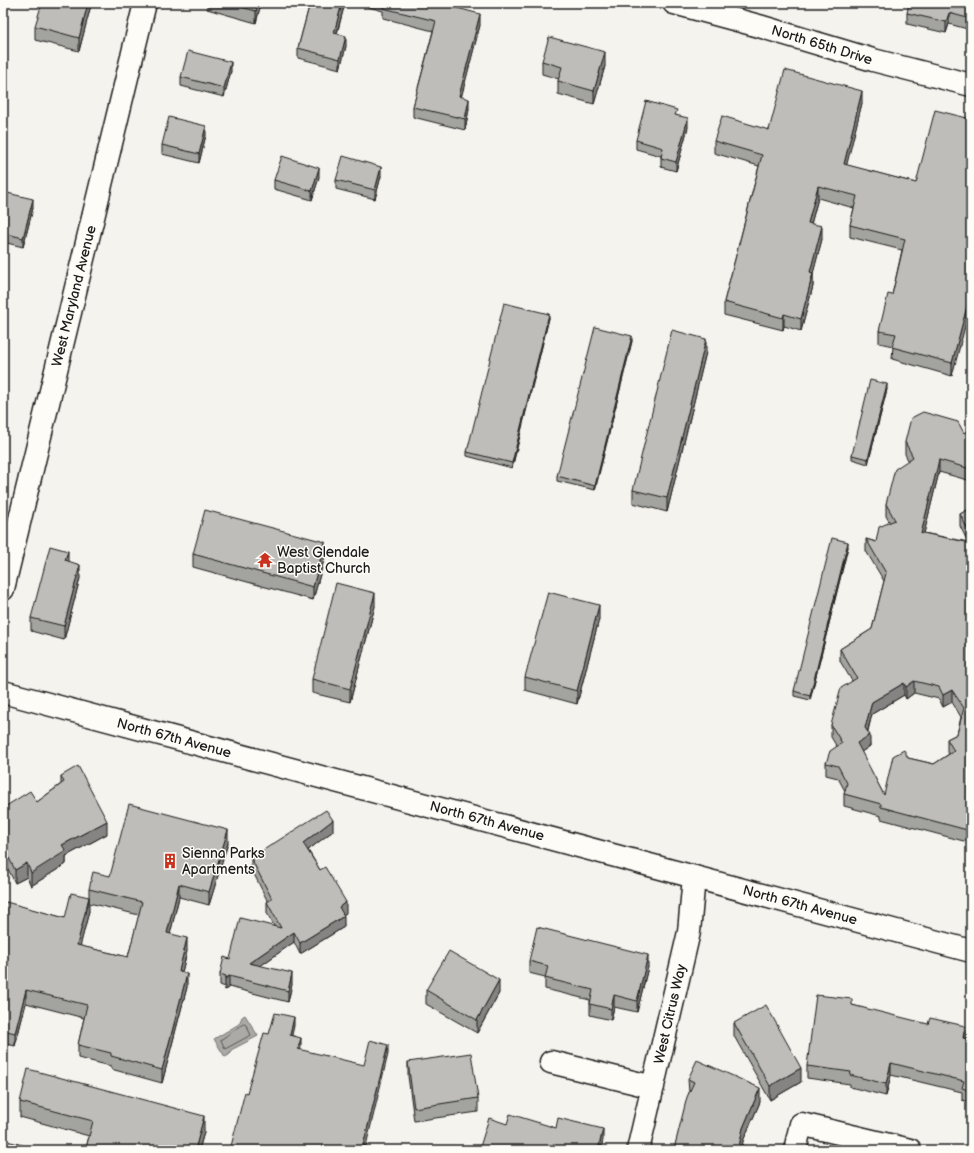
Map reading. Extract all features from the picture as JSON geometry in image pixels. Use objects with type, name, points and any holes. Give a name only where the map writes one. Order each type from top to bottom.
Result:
[{"type":"street","name":"West Maryland Avenue","points":[[3,589],[145,3]]},
{"type":"street","name":"North 65th Drive","points":[[674,3],[759,26],[873,60],[971,85]]},
{"type":"street","name":"North 67th Avenue","points":[[3,692],[971,951]]},
{"type":"street","name":"West Citrus Way","points":[[638,1150],[689,932],[694,877]]},
{"type":"street","points":[[551,1062],[653,1087]]},
{"type":"street","points":[[795,1150],[801,1124],[910,1150]]},
{"type":"water","points":[[245,1015],[258,1036],[231,1050],[229,1055],[225,1057],[214,1039],[239,1024],[242,1017]]},
{"type":"building","points":[[42,3],[88,3],[79,38],[35,26]]},
{"type":"building","points":[[226,3],[258,3],[256,11]]},
{"type":"building","points":[[310,3],[342,3],[334,33],[346,36],[340,59],[298,48]]},
{"type":"building","points":[[384,3],[438,3],[480,14],[459,96],[469,99],[465,119],[413,107],[436,21],[383,8]]},
{"type":"building","points":[[909,3],[971,3],[971,19],[949,13],[946,22],[907,13]]},
{"type":"building","points":[[549,37],[605,52],[594,91],[558,81],[562,67],[542,61]]},
{"type":"building","points":[[188,51],[231,62],[224,88],[181,77]]},
{"type":"building","points":[[785,70],[862,91],[844,164],[916,183],[935,110],[971,119],[971,291],[952,363],[892,347],[896,334],[879,331],[888,294],[892,295],[905,239],[850,225],[857,196],[818,186],[808,223],[822,226],[810,272],[813,273],[801,319],[784,314],[783,318],[724,302],[762,155],[714,141],[722,116],[769,130]]},
{"type":"building","points":[[646,101],[677,110],[675,115],[688,118],[676,162],[661,158],[663,148],[636,140]]},
{"type":"building","points":[[169,117],[206,126],[199,154],[162,145]]},
{"type":"building","points":[[282,156],[319,168],[312,191],[274,180]]},
{"type":"building","points":[[343,156],[381,167],[375,190],[336,180]]},
{"type":"building","points":[[3,192],[33,199],[23,238],[3,233]]},
{"type":"building","points":[[504,303],[549,314],[512,463],[467,452]]},
{"type":"building","points":[[595,327],[632,336],[595,486],[557,476]]},
{"type":"building","points":[[672,330],[706,339],[667,498],[633,490]]},
{"type":"building","points":[[870,380],[887,384],[868,459],[852,455]]},
{"type":"building","points":[[923,412],[958,422],[964,433],[971,429],[971,469],[939,460],[921,534],[923,533],[971,543],[971,831],[881,807],[881,804],[844,794],[847,783],[838,766],[826,763],[830,751],[842,743],[831,725],[841,688],[857,678],[840,649],[872,629],[886,573],[866,539],[876,542],[879,527],[895,520],[886,504],[895,469],[913,457],[905,442],[911,418]],"holes":[[[914,681],[939,687],[943,695],[952,690],[964,708],[957,734],[947,739],[954,751],[934,764],[908,758],[904,750],[893,756],[884,795],[857,743],[870,735],[865,728],[872,702],[904,683],[906,687]]]},
{"type":"building","points":[[971,508],[971,536],[960,514]]},
{"type":"building","points":[[205,510],[325,542],[313,587],[193,554]]},
{"type":"building","points":[[832,538],[848,542],[810,696],[794,691]]},
{"type":"building","points":[[50,546],[68,551],[65,560],[80,565],[64,626],[31,618]]},
{"type":"building","points":[[336,583],[375,593],[350,689],[312,679]]},
{"type":"building","points":[[548,592],[599,605],[577,691],[525,677]]},
{"type":"building","points":[[78,766],[107,821],[62,845],[66,851],[31,873],[27,863],[15,870],[3,846],[3,808],[30,791],[37,802],[64,782],[61,776]]},
{"type":"building","points":[[129,804],[228,830],[209,892],[179,884],[167,933],[187,938],[179,971],[187,974],[162,1070],[111,1056],[111,1053],[78,1045],[87,1005],[26,990],[15,1033],[3,1030],[3,902],[65,918],[71,893],[89,897],[77,945],[128,957],[142,902],[89,889],[93,872],[110,876]]},
{"type":"building","points":[[326,810],[333,820],[303,843],[320,870],[325,867],[346,902],[339,907],[344,916],[300,943],[294,932],[249,963],[292,973],[288,991],[229,976],[225,979],[226,976],[220,974],[224,957],[230,959],[240,918],[281,928],[267,902],[272,899],[251,858]]},
{"type":"building","points":[[537,927],[648,955],[637,1001],[614,995],[611,1009],[590,1004],[593,990],[545,978],[548,966],[529,961]]},
{"type":"building","points":[[449,951],[499,980],[477,1020],[426,990]]},
{"type":"building","points":[[816,995],[852,999],[852,1005],[928,1024],[930,1018],[965,1026],[963,1038],[971,1040],[971,1091],[962,1088],[964,1081],[891,1063],[886,1084],[850,1075],[851,1072],[807,1066]]},
{"type":"building","points":[[766,1005],[801,1068],[770,1086],[734,1023]]},
{"type":"building","points":[[275,1013],[294,1017],[290,1035],[301,1038],[298,1049],[364,1065],[370,1040],[388,1045],[362,1150],[230,1150],[245,1092],[247,1093],[264,1033],[269,1034]]},
{"type":"building","points":[[471,1053],[478,1098],[414,1108],[408,1062]]},
{"type":"building","points":[[697,1060],[760,1088],[743,1128],[739,1146],[747,1148],[746,1150],[674,1149],[687,1097],[694,1082],[688,1079]]},
{"type":"building","points":[[28,1069],[204,1116],[195,1150],[95,1150],[86,1148],[93,1121],[20,1102]]},
{"type":"building","points":[[510,1114],[556,1128],[558,1118],[603,1129],[598,1150],[479,1150],[489,1118],[507,1124]]},
{"type":"building","points":[[3,1140],[42,1150],[3,1150]]},
{"type":"place","name":"West Glendale Baptist Church","points":[[265,560]]},
{"type":"place","name":"Sienna Parks Apartments","points":[[170,861]]}]
